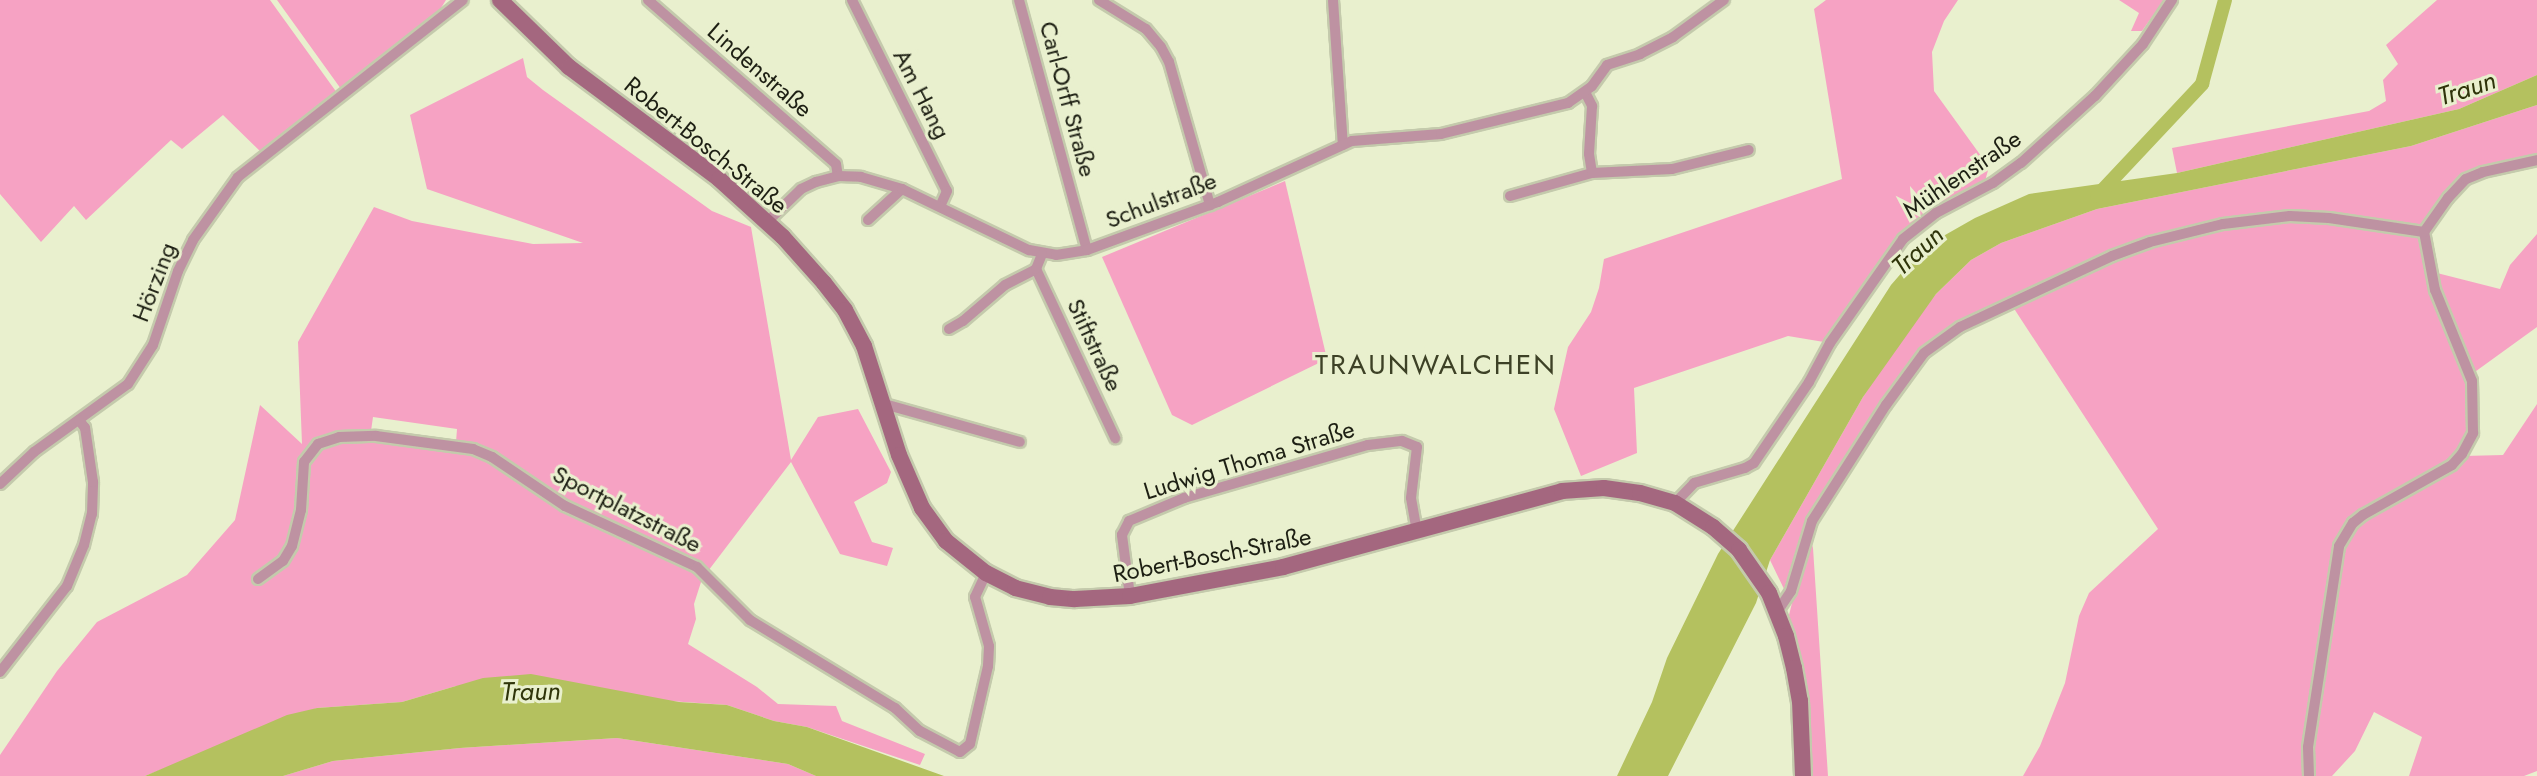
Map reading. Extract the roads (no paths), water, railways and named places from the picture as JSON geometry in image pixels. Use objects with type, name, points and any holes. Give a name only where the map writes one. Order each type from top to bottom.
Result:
[{"type":"main road","name":"Robert-Bosch-Straße","points":[[500,0],[569,67],[683,150],[767,222],[804,260],[845,310],[867,353],[900,455],[922,508],[946,541],[986,573],[1015,588],[1051,597],[1074,599],[1130,596],[1283,567],[1562,491],[1623,490],[1675,503],[1703,519],[1739,550],[1769,593],[1796,679],[1803,776]]},
{"type":"street","name":"Hörzing","points":[[0,483],[34,452],[128,384],[153,345],[178,271],[193,240],[223,195],[265,153],[463,0]]},
{"type":"street","name":"Lindenstraße","points":[[648,0],[836,164],[838,176]]},
{"type":"street","name":"Am Hang","points":[[852,0],[947,191],[940,207]]},
{"type":"street","name":"Carl-Orff Straße","points":[[1019,0],[1087,250]]},
{"type":"street","points":[[1099,0],[1146,29],[1169,61],[1210,205]]},
{"type":"street","points":[[1333,0],[1343,145]]},
{"type":"street","points":[[1592,173],[1589,154],[1592,106],[1585,92],[1607,65],[1640,54],[1673,37],[1724,0]]},
{"type":"street","name":"Mühlenstraße","points":[[1675,503],[1694,483],[1754,463],[1809,382],[1830,343],[1903,239],[1936,213],[1993,183],[2030,155],[2095,96],[2133,55],[2172,0]]},
{"type":"street","name":"Schulstraße","points":[[767,222],[801,189],[838,176],[861,177],[902,189],[1029,250],[1042,254],[1066,255],[1087,250],[1210,205],[1362,139],[1462,130],[1559,106],[1585,92]]},
{"type":"street","points":[[1510,196],[1592,173],[1672,169],[1749,149]]},
{"type":"street","points":[[2309,776],[2308,747],[2339,546],[2353,523],[2363,515],[2452,465],[2462,454],[2473,433],[2472,381],[2435,290],[2424,232],[2448,198],[2466,179],[2483,172],[2537,160]]},
{"type":"street","points":[[868,220],[902,189]]},
{"type":"street","points":[[1777,612],[1791,591],[1812,522],[1878,416],[1924,352],[1960,327],[2112,256],[2160,239],[2223,224],[2290,216],[2329,218],[2424,232]]},
{"type":"street","points":[[949,329],[963,321],[1005,285],[1037,270],[1042,254]]},
{"type":"street","name":"Stiftstraße","points":[[1037,270],[1115,438]]},
{"type":"street","points":[[884,404],[1020,442]]},
{"type":"street","points":[[0,672],[67,586],[85,545],[92,514],[93,482],[85,428],[79,420]]},
{"type":"street","name":"Sportplatzstraße","points":[[258,579],[283,561],[292,546],[300,509],[304,462],[318,444],[339,437],[376,436],[472,449],[492,457],[565,506],[697,567],[750,620],[895,708],[920,731],[960,752],[970,744],[988,666],[989,646],[975,597],[986,573]]},
{"type":"street","name":"Ludwig Thoma Straße","points":[[1130,596],[1122,535],[1123,527],[1136,516],[1184,498],[1346,450],[1402,441],[1417,447],[1410,498],[1417,532]]},
{"type":"water","points":[[2537,75],[2537,105],[2411,146],[2097,209],[2001,243],[1971,260],[1936,294],[1863,397],[1770,560],[1756,603],[1668,776],[1617,776],[1652,702],[1667,658],[1718,554],[1891,285],[1924,247],[1975,218],[2029,194],[2177,173],[2459,109]]},
{"type":"water","name":"Traun","points":[[531,674],[679,702],[727,705],[774,721],[807,727],[944,776],[816,776],[788,764],[617,738],[460,748],[333,761],[283,776],[145,776],[287,715],[317,708],[402,702],[483,678]]},
{"type":"waterway","points":[[2097,196],[2202,84],[2225,0]]},
{"type":"district","name":"TRAUNWALCHEN","points":[[1436,365]]}]
